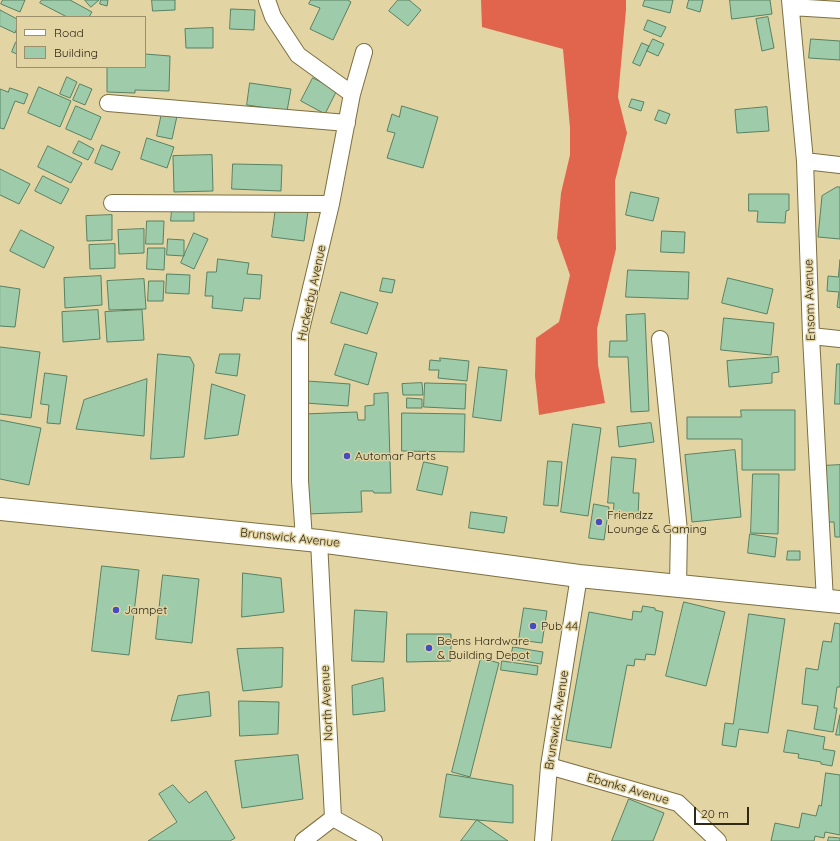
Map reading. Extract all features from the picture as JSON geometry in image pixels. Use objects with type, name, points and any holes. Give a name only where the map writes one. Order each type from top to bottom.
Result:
[{"type":"main road","name":"Brunswick Avenue","points":[[0,509],[311,540],[579,576],[833,602]]},
{"type":"street","points":[[267,0],[273,17],[298,55],[352,94]]},
{"type":"street","points":[[791,4],[840,10]]},
{"type":"street","name":"Ensom Avenue","points":[[791,4],[806,161],[811,336],[833,602]]},
{"type":"street","name":"Huckerby Avenue","points":[[311,540],[300,481],[300,334],[332,204],[352,94],[364,52]]},
{"type":"street","points":[[108,103],[347,123]]},
{"type":"street","points":[[806,161],[840,165]]},
{"type":"street","points":[[112,204],[332,204]]},
{"type":"street","points":[[811,336],[840,339]]},
{"type":"street","points":[[660,339],[679,532],[678,585]]},
{"type":"street","name":"North Avenue","points":[[311,540],[332,818]]},
{"type":"street","name":"Brunswick Avenue","points":[[543,841],[549,766],[579,576]]},
{"type":"street","name":"Ebanks Avenue","points":[[549,766],[678,804],[718,841]]},
{"type":"street","points":[[303,841],[332,818],[374,841]]},
{"type":"shaded area","points":[[481,0],[626,0],[618,97],[627,133],[615,181],[616,249],[597,329],[598,365],[605,403],[539,415],[535,376],[536,338],[559,322],[570,275],[557,238],[561,193],[570,155],[570,128],[563,49],[482,27]]},
{"type":"building","points":[[3,0],[25,0],[20,12],[1,4]]},
{"type":"building","points":[[42,0],[70,0],[92,12],[90,16],[65,16],[40,3]]},
{"type":"building","points":[[85,0],[99,0],[91,7]]},
{"type":"building","points":[[101,0],[108,0],[107,6],[100,4]]},
{"type":"building","points":[[152,0],[175,0],[175,10],[153,11]]},
{"type":"building","points":[[311,0],[348,0],[351,2],[333,40],[310,29],[320,8],[309,4]]},
{"type":"building","points":[[398,0],[409,0],[421,10],[408,26],[389,11]]},
{"type":"building","points":[[645,0],[673,0],[670,13],[643,6]]},
{"type":"building","points":[[689,0],[703,0],[700,12],[687,8]]},
{"type":"building","points":[[730,0],[770,0],[772,14],[732,19]]},
{"type":"building","points":[[231,9],[255,10],[254,30],[230,29]]},
{"type":"building","points":[[0,10],[16,18],[15,33],[0,26]]},
{"type":"building","points":[[768,17],[774,48],[762,51],[756,19]]},
{"type":"building","points":[[648,20],[666,27],[661,37],[644,30]]},
{"type":"building","points":[[213,28],[213,48],[186,48],[185,29]]},
{"type":"building","points":[[653,39],[664,44],[658,56],[647,51]]},
{"type":"building","points":[[811,39],[840,41],[840,60],[809,58]]},
{"type":"building","points":[[16,42],[16,54],[12,52]]},
{"type":"building","points":[[642,43],[649,46],[640,66],[633,63]]},
{"type":"building","points":[[146,54],[170,56],[169,91],[135,90],[135,93],[107,92],[107,68],[146,68]]},
{"type":"building","points":[[67,77],[77,82],[70,98],[60,94]]},
{"type":"building","points":[[313,78],[337,90],[325,114],[301,101]]},
{"type":"building","points":[[250,83],[291,89],[287,111],[247,105]]},
{"type":"building","points":[[80,84],[92,89],[85,105],[73,100]]},
{"type":"building","points":[[39,87],[71,101],[60,127],[28,113]]},
{"type":"building","points":[[10,88],[28,94],[24,104],[15,101],[4,129],[0,128],[0,89],[8,92]]},
{"type":"building","points":[[632,99],[644,102],[641,111],[629,107]]},
{"type":"building","points":[[76,106],[101,117],[91,140],[66,129]]},
{"type":"building","points":[[402,106],[438,117],[423,168],[387,158],[395,133],[387,131],[392,114],[399,117]]},
{"type":"building","points":[[767,107],[769,131],[737,133],[735,110]]},
{"type":"building","points":[[659,110],[670,114],[666,124],[655,120]]},
{"type":"building","points":[[162,113],[177,116],[172,139],[157,136]]},
{"type":"building","points":[[147,138],[174,147],[167,168],[141,159]]},
{"type":"building","points":[[79,141],[94,149],[88,160],[73,153]]},
{"type":"building","points":[[102,145],[120,152],[112,170],[95,163]]},
{"type":"building","points":[[48,146],[82,163],[71,183],[38,167]]},
{"type":"building","points":[[212,155],[213,191],[174,192],[173,156]]},
{"type":"building","points":[[233,164],[282,165],[281,191],[232,189]]},
{"type":"building","points":[[0,169],[30,184],[19,204],[0,195]]},
{"type":"building","points":[[43,176],[69,189],[61,204],[35,191]]},
{"type":"building","points":[[837,187],[840,187],[840,239],[818,237],[822,196]]},
{"type":"building","points":[[631,192],[659,198],[653,221],[626,215]]},
{"type":"building","points":[[749,194],[789,194],[789,210],[786,211],[785,223],[757,222],[758,211],[749,211]]},
{"type":"building","points":[[276,207],[308,211],[304,241],[272,237]]},
{"type":"building","points":[[172,209],[194,209],[194,221],[171,221]]},
{"type":"building","points":[[112,215],[112,240],[87,241],[86,216]]},
{"type":"building","points":[[147,221],[164,221],[163,244],[146,244]]},
{"type":"building","points":[[144,229],[144,253],[119,254],[118,230]]},
{"type":"building","points":[[21,230],[54,247],[44,268],[10,251]]},
{"type":"building","points":[[662,231],[685,232],[684,253],[661,252]]},
{"type":"building","points":[[194,233],[208,239],[194,269],[181,263]]},
{"type":"building","points":[[168,239],[184,240],[184,256],[167,255]]},
{"type":"building","points":[[115,244],[115,268],[90,269],[89,245]]},
{"type":"building","points":[[148,248],[165,248],[164,270],[147,269]]},
{"type":"building","points":[[218,259],[249,263],[247,274],[262,275],[260,299],[244,298],[242,311],[212,308],[213,296],[205,296],[207,272],[216,272]]},
{"type":"building","points":[[840,260],[840,308],[837,307],[839,292],[827,291],[828,276],[838,277]]},
{"type":"building","points":[[628,270],[689,272],[688,299],[626,297]]},
{"type":"building","points":[[167,274],[190,275],[189,294],[166,293]]},
{"type":"building","points":[[101,276],[102,305],[65,308],[64,278]]},
{"type":"building","points":[[383,278],[395,280],[392,293],[380,291]]},
{"type":"building","points":[[728,278],[773,289],[767,314],[722,303]]},
{"type":"building","points":[[144,279],[146,309],[109,310],[107,281]]},
{"type":"building","points":[[149,281],[164,281],[163,301],[148,301]]},
{"type":"building","points":[[0,286],[20,289],[15,327],[0,326]]},
{"type":"building","points":[[341,292],[378,303],[367,334],[331,323]]},
{"type":"building","points":[[98,310],[100,339],[63,342],[62,312]]},
{"type":"building","points":[[142,310],[144,340],[107,342],[105,312]]},
{"type":"building","points":[[645,314],[649,411],[631,412],[628,357],[609,357],[610,341],[627,341],[626,315]]},
{"type":"building","points":[[724,318],[774,323],[771,355],[721,350]]},
{"type":"building","points":[[345,344],[377,353],[368,385],[335,375]]},
{"type":"building","points":[[0,347],[40,352],[31,418],[0,414]]},
{"type":"building","points":[[158,354],[190,357],[194,365],[184,457],[151,459]]},
{"type":"building","points":[[220,354],[240,354],[237,376],[216,373]]},
{"type":"building","points":[[778,357],[779,372],[772,373],[772,383],[729,387],[727,361]]},
{"type":"building","points":[[440,358],[469,361],[467,381],[438,378],[439,370],[429,370],[430,360],[440,361]]},
{"type":"building","points":[[837,364],[840,364],[840,404],[835,404]]},
{"type":"building","points":[[479,367],[507,370],[501,421],[473,417]]},
{"type":"building","points":[[45,373],[67,376],[60,424],[47,423],[49,405],[41,404]]},
{"type":"building","points":[[147,379],[144,436],[76,429],[84,400]]},
{"type":"building","points":[[307,381],[350,384],[348,406],[305,403]]},
{"type":"building","points":[[422,383],[423,395],[403,395],[402,384]]},
{"type":"building","points":[[425,383],[466,384],[465,409],[424,407]]},
{"type":"building","points":[[212,384],[245,395],[238,435],[205,439]]},
{"type":"building","name":"Automar Parts","points":[[388,393],[391,493],[361,491],[362,512],[306,514],[303,414],[357,412],[358,420],[365,420],[365,406],[374,405],[374,394]]},
{"type":"building","points":[[407,398],[422,399],[422,408],[407,408]]},
{"type":"building","points":[[741,410],[795,410],[795,470],[742,470],[742,439],[687,439],[687,417],[741,417]]},
{"type":"building","points":[[402,413],[465,414],[464,452],[402,451]]},
{"type":"building","points":[[0,420],[41,428],[29,485],[0,479]]},
{"type":"building","points":[[651,423],[654,442],[619,447],[617,427]]},
{"type":"building","points":[[573,424],[601,428],[588,516],[561,512]]},
{"type":"building","points":[[735,450],[741,517],[692,522],[685,455]]},
{"type":"building","points":[[612,457],[636,459],[633,493],[639,493],[638,517],[613,516],[614,503],[608,503]]},
{"type":"building","points":[[548,461],[562,462],[558,506],[544,505]]},
{"type":"building","points":[[424,462],[448,467],[442,495],[417,490]]},
{"type":"building","points":[[840,465],[840,537],[835,537],[834,522],[826,522],[822,466]]},
{"type":"building","points":[[753,474],[779,474],[778,534],[751,533]]},
{"type":"building","name":"Friendzz Lounge & Gaming","points":[[594,504],[609,507],[604,540],[589,538]]},
{"type":"building","points":[[471,512],[507,517],[504,533],[469,528]]},
{"type":"building","points":[[750,534],[777,538],[775,557],[748,553]]},
{"type":"building","points":[[788,551],[800,551],[800,560],[787,560]]},
{"type":"building","name":"Jampet","points":[[102,566],[139,570],[129,655],[92,651]]},
{"type":"building","points":[[243,573],[281,578],[284,612],[242,617]]},
{"type":"building","name":"Jampet","points":[[163,575],[199,579],[192,643],[156,639]]},
{"type":"building","points":[[684,602],[725,612],[706,686],[666,676]]},
{"type":"building","points":[[643,606],[655,608],[655,610],[663,612],[655,655],[646,654],[645,660],[635,659],[634,666],[627,665],[611,748],[566,740],[589,612],[632,620],[633,611],[641,612]]},
{"type":"building","name":"Pub 44","points":[[524,608],[547,611],[542,643],[519,640]]},
{"type":"building","points":[[355,610],[387,612],[384,662],[352,661]]},
{"type":"building","points":[[749,614],[785,619],[768,733],[739,729],[736,747],[722,745],[725,723],[733,724]]},
{"type":"building","points":[[835,623],[840,624],[840,687],[837,687],[834,708],[837,708],[833,732],[814,729],[818,706],[802,704],[806,668],[818,670],[823,641],[831,642]]},
{"type":"building","name":"Beens Hardware & Building Depot","points":[[407,634],[451,634],[451,661],[407,662]]},
{"type":"building","points":[[513,647],[543,652],[541,664],[511,659]]},
{"type":"building","points":[[283,648],[282,687],[243,691],[237,649]]},
{"type":"building","points":[[481,658],[499,663],[470,777],[452,772]]},
{"type":"building","points":[[502,661],[538,666],[537,675],[501,670]]},
{"type":"building","points":[[383,678],[385,711],[353,715],[352,686]]},
{"type":"building","points":[[209,692],[211,716],[171,721],[178,696]]},
{"type":"building","points":[[239,701],[279,702],[278,734],[240,736]]},
{"type":"building","points":[[840,715],[840,735],[836,735]]},
{"type":"building","points":[[788,730],[825,737],[823,749],[835,751],[832,766],[821,764],[821,762],[798,758],[799,754],[784,752]]},
{"type":"building","points":[[298,755],[303,799],[242,808],[235,761]]},
{"type":"building","points":[[826,773],[840,775],[840,835],[825,832],[824,838],[815,836],[814,841],[771,841],[775,823],[799,828],[802,813],[816,816],[819,805],[821,806]]},
{"type":"building","points":[[447,774],[513,785],[513,823],[440,817]]},
{"type":"building","points":[[173,785],[189,803],[206,791],[235,838],[230,841],[148,841],[177,822],[159,794]]},
{"type":"building","points":[[629,799],[664,813],[653,841],[612,841]]},
{"type":"building","points":[[477,820],[508,841],[461,841]]},
{"type":"building","points":[[829,837],[840,838],[840,841],[828,841]]},
{"type":"place","name":"Automar Parts","points":[[347,456]]},
{"type":"place","name":"Friendzz Lounge & Gaming","points":[[599,522]]},
{"type":"place","name":"Jampet","points":[[116,610]]},
{"type":"place","name":"Pub 44","points":[[533,626]]},
{"type":"place","name":"Beens Hardware & Building Depot","points":[[429,648]]}]
